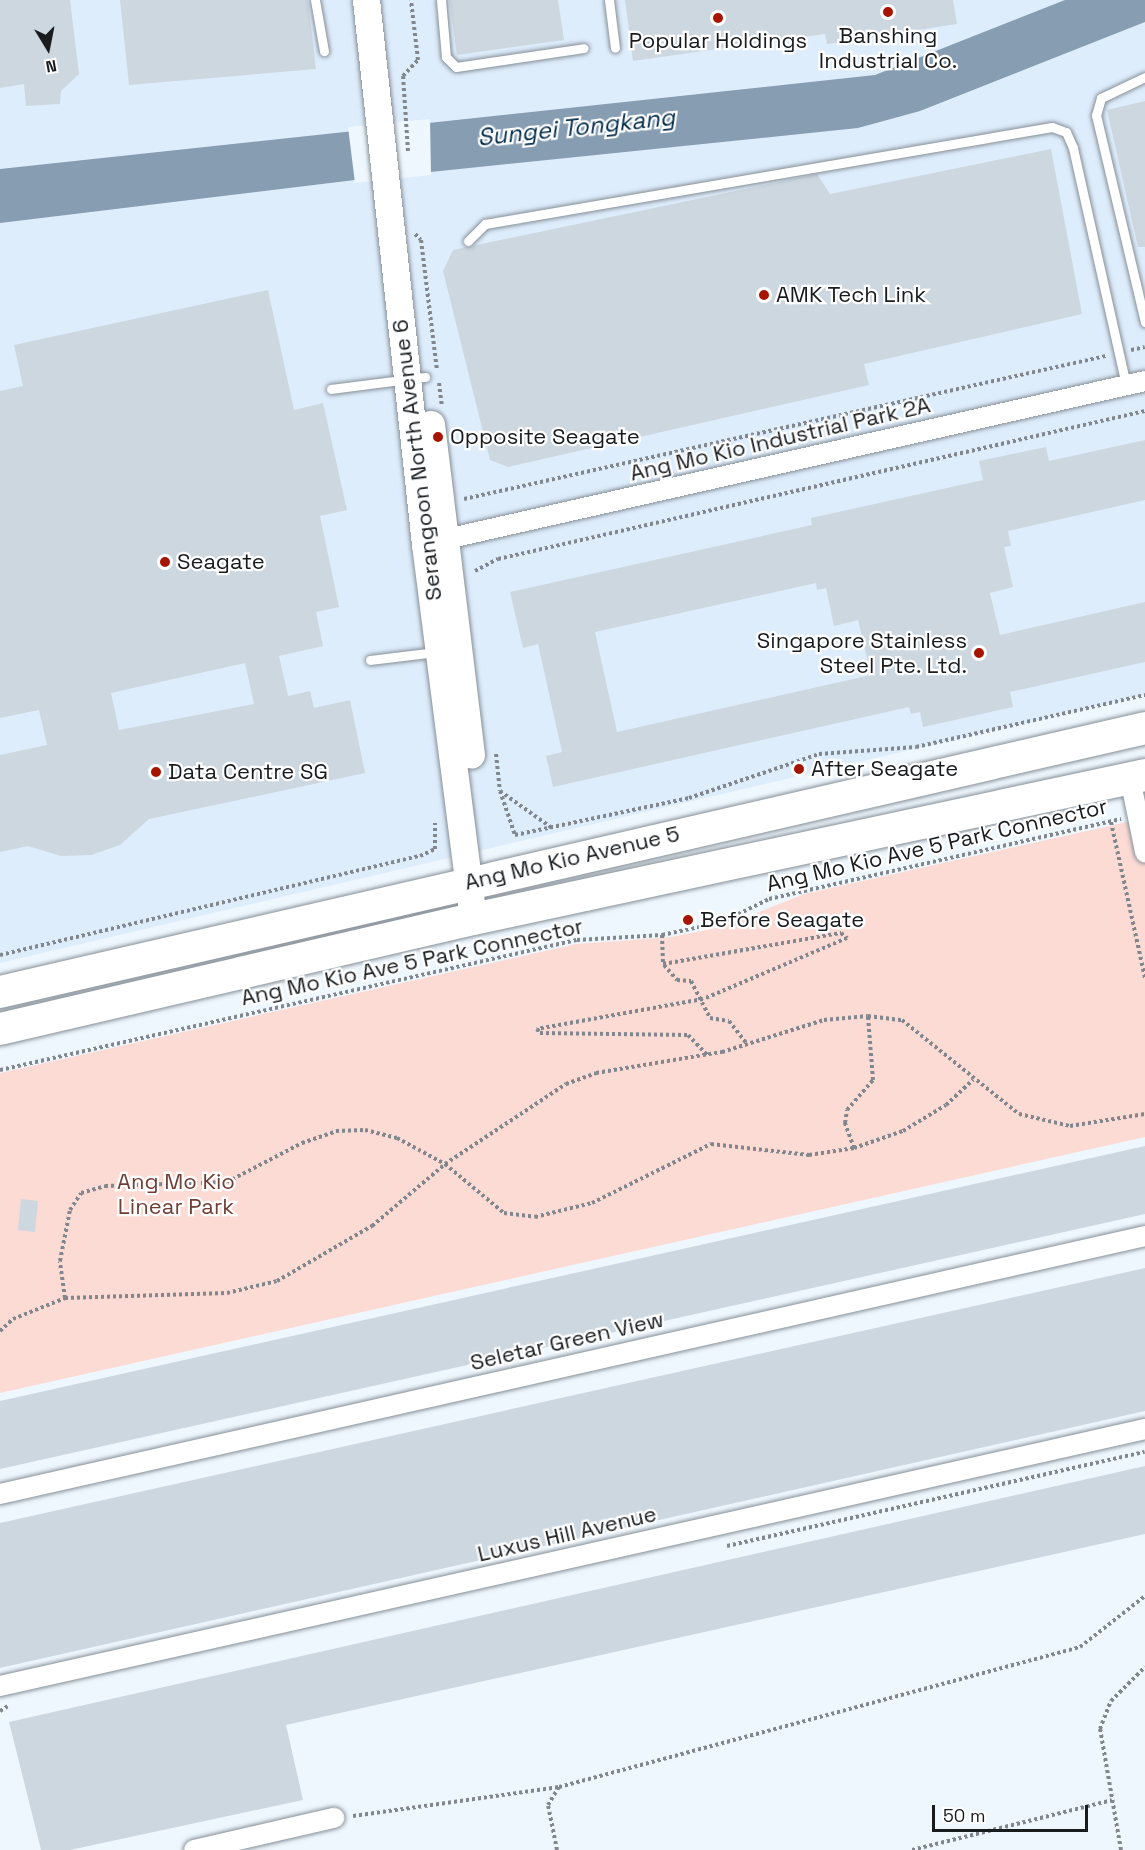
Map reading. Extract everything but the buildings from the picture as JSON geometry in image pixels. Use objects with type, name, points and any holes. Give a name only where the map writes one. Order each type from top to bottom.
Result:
[{"type":"main road","name":"Ang Mo Kio Avenue 5","points":[[0,992],[477,880],[1145,728]]},
{"type":"main road","name":"Ang Mo Kio Avenue 5","points":[[0,1029],[483,917],[1138,776]]},
{"type":"street","name":"Serangoon North Avenue 6","points":[[366,0],[390,78]]},
{"type":"street","name":"Serangoon North Avenue 6","points":[[381,0],[390,78],[399,235],[434,542],[483,917]]},
{"type":"street","name":"Ang Mo Kio Industrial Park 2A","points":[[434,542],[1136,383]]},
{"type":"street","points":[[1138,776],[1137,816],[1145,852]]},
{"type":"street","name":"Seletar Green View","points":[[0,1494],[1145,1236]]},
{"type":"street","name":"Luxus Hill Avenue","points":[[0,1686],[1145,1429]]},
{"type":"street","points":[[194,1850],[334,1818]]},
{"type":"lane","points":[[315,0],[324,51]]},
{"type":"lane","points":[[441,0],[446,57],[456,67],[584,48]]},
{"type":"lane","points":[[609,0],[615,48]]},
{"type":"lane","points":[[1145,77],[1101,98],[1096,115],[1145,322]]},
{"type":"lane","points":[[468,241],[485,224],[1052,127],[1066,132],[1073,148],[1119,353],[1136,383]]},
{"type":"lane","points":[[331,389],[416,378]]},
{"type":"lane","points":[[370,660],[449,650]]},
{"type":"path","points":[[390,78],[418,60],[411,0]]},
{"type":"path","points":[[454,502],[1145,347]]},
{"type":"path","points":[[475,571],[498,560],[1145,411]]},
{"type":"path","points":[[515,835],[689,798],[778,764],[819,754],[916,747],[1145,695]]},
{"type":"path","points":[[500,791],[552,828]]},
{"type":"path","name":"Ang Mo Kio Ave 5 Park Connector","points":[[0,1070],[577,940],[662,935],[722,922],[769,899],[877,871],[1137,816]]},
{"type":"path","points":[[1111,822],[1145,978]]},
{"type":"path","points":[[0,955],[435,849]]},
{"type":"path","points":[[663,964],[841,933],[847,938],[703,999],[537,1029],[540,1034],[688,1035],[707,1056]]},
{"type":"path","points":[[662,935],[663,964],[677,980],[692,981],[703,999],[710,1018],[729,1020],[747,1043]]},
{"type":"path","points":[[854,1148],[845,1123],[846,1110],[873,1080],[868,1016]]},
{"type":"path","points":[[0,1332],[13,1318],[65,1299],[227,1293],[277,1281],[372,1226],[445,1164],[566,1084],[596,1073],[707,1056],[824,1020],[868,1016],[902,1020],[939,1046],[973,1080],[1019,1114],[1070,1126],[1145,1114]]},
{"type":"path","points":[[65,1299],[63,1235],[81,1193],[134,1183],[227,1182],[336,1131],[365,1130],[397,1138],[445,1164],[504,1213],[535,1217],[592,1203],[711,1144],[809,1155],[854,1148],[903,1131],[946,1105],[973,1080]]},
{"type":"path","points":[[334,1818],[559,1787],[1080,1647],[1145,1596]]},
{"type":"path","points":[[1121,1850],[1112,1800],[1102,1714],[1145,1667]]},
{"type":"path","points":[[557,1850],[548,1805],[559,1787]]},
{"type":"path","points":[[912,1850],[1112,1800]]},
{"type":"shaded area","points":[[0,0],[1145,0],[1145,695],[0,963]]},
{"type":"green space","name":"Ang Mo Kio Linear Park","points":[[1145,818],[1145,1137],[0,1393],[0,1073],[576,944],[671,937],[721,927],[804,894]]},
{"type":"water","name":"Sungei Tongkang","points":[[1065,0],[1145,0],[1145,22],[920,111],[858,128],[363,179],[0,223],[0,169],[875,75]]},
{"type":"pier","points":[[430,119],[431,175],[355,183],[348,127]]},
{"type":"place","name":"Banshing Industrial Co.","points":[[888,12]]},
{"type":"place","name":"Popular Holdings","points":[[718,18]]},
{"type":"place","name":"AMK Tech Link","points":[[764,295]]},
{"type":"place","name":"Opposite Seagate","points":[[438,437]]},
{"type":"place","name":"Seagate","points":[[165,562]]},
{"type":"place","name":"Singapore Stainless Steel Pte. Ltd.","points":[[979,653]]},
{"type":"place","name":"After Seagate","points":[[799,769]]},
{"type":"place","name":"Data Centre SG","points":[[156,772]]},
{"type":"place","name":"Before Seagate","points":[[688,920]]}]
